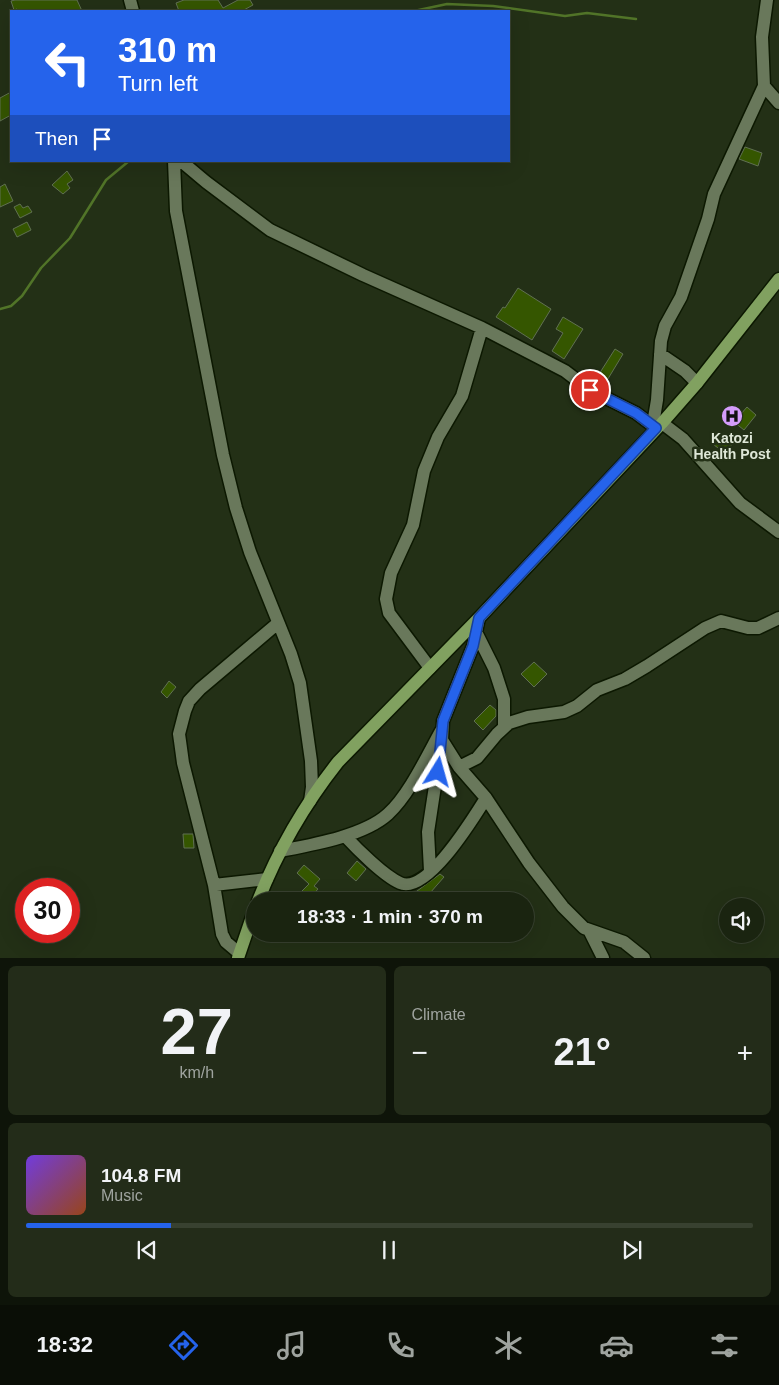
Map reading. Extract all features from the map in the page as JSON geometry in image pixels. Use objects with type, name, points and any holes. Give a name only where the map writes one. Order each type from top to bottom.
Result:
[{"type":"main road","points":[[262,892],[294,824],[338,762],[479,618],[697,383],[779,279]]},
{"type":"main road","points":[[238,955],[246,933]]},
{"type":"street","points":[[657,425],[661,341],[665,326],[681,297],[708,219],[714,194],[764,86],[762,37],[766,0]]},
{"type":"street","points":[[764,86],[779,103]]},
{"type":"street","points":[[174,162],[176,211],[223,455],[236,508],[250,552],[300,683],[312,771],[310,800]]},
{"type":"street","points":[[182,162],[258,222],[275,232],[363,276],[482,328],[565,371],[590,390],[683,439],[740,503],[779,532]]},
{"type":"street","points":[[430,668],[389,612],[386,599],[387,588],[391,573],[413,525],[424,471],[438,437],[459,403],[482,328]]},
{"type":"street","points":[[660,354],[697,383]]},
{"type":"street","points":[[430,871],[428,832],[442,735],[448,706],[473,646],[479,618]]},
{"type":"street","points":[[459,767],[477,758],[504,727],[510,723],[528,717],[548,716],[564,712],[576,706],[597,690],[625,679],[714,624],[727,622],[748,628],[758,628],[779,618]]},
{"type":"street","points":[[238,955],[223,938],[214,886],[183,763],[179,734],[189,701],[200,689],[278,623]]},
{"type":"street","points":[[476,632],[494,668],[504,699],[504,727]]},
{"type":"street","points":[[442,735],[459,767],[486,798],[541,880],[576,921],[590,932],[624,942],[644,958]]},
{"type":"street","points":[[280,851],[345,836],[380,820],[393,809],[442,735]]},
{"type":"street","points":[[345,836],[367,857],[400,883],[414,883],[421,880],[460,837],[486,798]]},
{"type":"street","points":[[214,886],[267,879]]},
{"type":"street","points":[[590,932],[603,958]]},
{"type":"building","points":[[77,0],[82,10],[14,10],[11,1]]},
{"type":"building","points":[[184,0],[218,0],[223,8],[238,0],[250,0],[253,5],[244,10],[179,10],[176,3]]},
{"type":"building","points":[[10,93],[10,116],[0,121],[0,98]]},
{"type":"building","points":[[745,147],[762,153],[758,166],[739,159]]},
{"type":"building","points":[[67,171],[73,180],[67,184],[70,188],[63,194],[52,185]]},
{"type":"building","points":[[5,184],[13,201],[0,207],[0,187]]},
{"type":"building","points":[[20,204],[23,208],[28,206],[32,212],[20,218],[14,207]]},
{"type":"building","points":[[27,222],[31,230],[17,237],[13,229]]},
{"type":"building","points":[[518,288],[551,309],[532,340],[496,317],[503,307],[505,308]]},
{"type":"building","points":[[563,317],[583,329],[564,359],[552,351],[563,333],[556,329]]},
{"type":"building","points":[[615,349],[623,354],[603,387],[594,382]]},
{"type":"building","points":[[747,407],[756,415],[744,430],[734,422]]},
{"type":"building","points":[[723,433],[734,442],[725,453],[714,445]]},
{"type":"building","points":[[534,662],[547,674],[534,687],[521,674]]},
{"type":"building","points":[[169,681],[176,687],[167,698],[161,692]]},
{"type":"building","points":[[490,705],[496,710],[496,716],[483,730],[474,721]]},
{"type":"building","points":[[183,834],[193,834],[194,848],[184,848]]},
{"type":"building","points":[[357,861],[366,869],[356,881],[347,873]]},
{"type":"building","points":[[304,865],[320,879],[314,886],[318,889],[315,892],[302,891],[309,884],[297,873]]},
{"type":"building","points":[[440,874],[444,877],[431,892],[416,892]]},
{"type":"waterway","points":[[419,10],[447,4],[493,6],[565,16],[587,13],[636,19]]},
{"type":"waterway","points":[[0,309],[11,306],[22,296],[41,268],[70,238],[106,180],[128,162]]},
{"type":"place","name":"Katozi Health Post","points":[[732,416]]},
{"type":"route","points":[[438,772],[443,721],[464,673],[473,646],[479,618],[656,428],[644,417],[590,390]]}]
